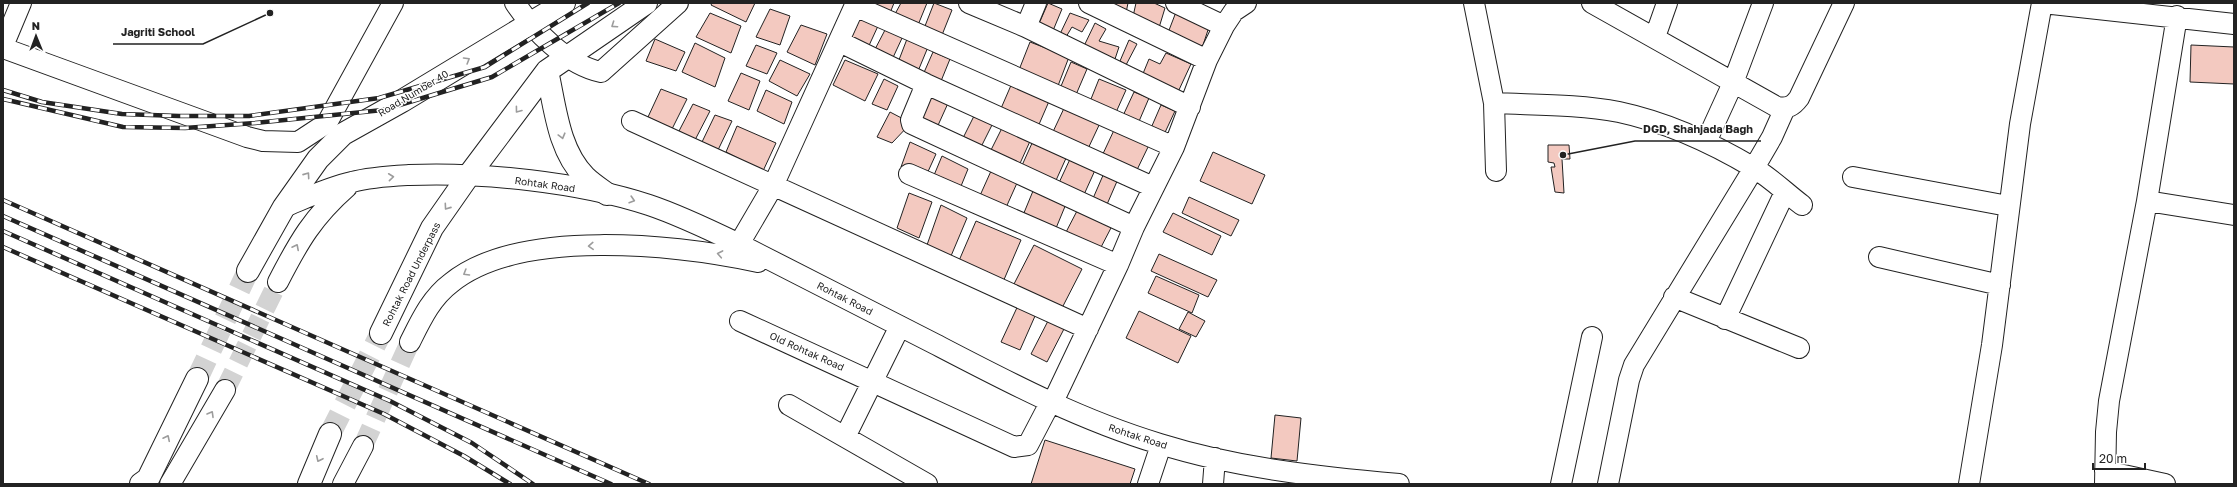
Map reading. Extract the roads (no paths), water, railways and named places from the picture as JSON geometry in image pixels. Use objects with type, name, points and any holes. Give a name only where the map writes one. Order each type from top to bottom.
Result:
[{"type":"main road","name":"Road Number 40","points":[[284,207],[318,159],[343,134],[402,101],[564,3]]},
{"type":"main road","points":[[469,175],[547,71],[646,3]]},
{"type":"main road","points":[[547,71],[560,127],[570,155],[585,177],[607,194]]},
{"type":"main road","name":"Rohtak Road Underpass","points":[[381,333],[432,228],[469,175]]},
{"type":"main road","points":[[248,271],[284,207]]},
{"type":"main road","points":[[141,484],[156,475],[197,379]]},
{"type":"main road","points":[[309,484],[330,434]]},
{"type":"street","points":[[22,3],[3,47],[248,137],[263,141],[298,142],[326,123],[393,3]]},
{"type":"street","points":[[515,3],[529,24],[567,57],[588,69],[601,72],[678,3]]},
{"type":"street","points":[[969,3],[1026,27],[1190,107]]},
{"type":"street","points":[[1026,27],[1036,3]]},
{"type":"street","points":[[1089,3],[1207,60]]},
{"type":"street","points":[[1176,3],[1224,26]]},
{"type":"street","points":[[1051,404],[1088,329],[1153,187],[1174,147],[1207,60],[1224,26],[1234,12],[1246,3]]},
{"type":"street","points":[[1474,3],[1494,103],[1496,171]]},
{"type":"street","points":[[1592,3],[1655,37],[1777,107],[1785,108],[1793,106],[1799,98],[1844,3]]},
{"type":"street","points":[[1655,37],[1667,3]]},
{"type":"street","points":[[1706,142],[1733,83],[1763,3]]},
{"type":"street","points":[[1969,484],[2000,285],[2008,206],[2020,124],[2042,3],[2177,16],[2234,24]]},
{"type":"street","points":[[739,244],[773,186],[840,42],[856,4],[1174,147]]},
{"type":"street","points":[[2165,484],[2105,478],[2106,432],[2109,401],[2147,201],[2177,16]]},
{"type":"street","points":[[840,42],[926,84],[1153,187]]},
{"type":"street","points":[[926,84],[912,123],[1134,227]]},
{"type":"street","points":[[1494,103],[1580,107],[1618,112],[1654,121],[1706,142],[1754,168],[1802,205]]},
{"type":"street","points":[[1608,484],[1629,380],[1634,365],[1674,297],[1754,168],[1772,137],[1785,108]]},
{"type":"street","points":[[632,121],[1088,329]]},
{"type":"street","points":[[909,174],[1118,265]]},
{"type":"street","name":"Rohtak Road","points":[[284,207],[352,182],[398,176],[469,175],[551,184],[607,194],[649,205],[685,218],[739,244],[1051,404],[1114,429],[1161,445],[1215,458],[1313,476],[1399,484]]},
{"type":"street","points":[[1853,177],[2008,206]]},
{"type":"street","points":[[278,282],[299,240],[320,213],[352,182]]},
{"type":"street","points":[[1725,319],[1785,192]]},
{"type":"street","points":[[2147,201],[2234,215]]},
{"type":"street","points":[[410,342],[429,305],[451,282],[482,264],[527,251],[616,245],[668,247],[714,253],[786,268]]},
{"type":"street","points":[[1879,257],[2000,285]]},
{"type":"street","points":[[1674,297],[1725,319],[1800,348]]},
{"type":"street","name":"Old Rohtak Road","points":[[740,321],[873,381],[1014,448],[1028,445],[1051,404]]},
{"type":"street","points":[[845,437],[900,326]]},
{"type":"street","points":[[1561,484],[1592,337]]},
{"type":"street","points":[[170,484],[225,390]]},
{"type":"street","points":[[789,405],[927,484]]},
{"type":"street","points":[[1148,484],[1161,445]]},
{"type":"street","points":[[343,484],[363,446]]},
{"type":"street","points":[[1213,484],[1215,458]]},
{"type":"tunnel","points":[[197,379],[248,271]]},
{"type":"tunnel","points":[[225,390],[278,282]]},
{"type":"tunnel","points":[[330,434],[381,333]]},
{"type":"tunnel","points":[[363,446],[410,342]]},
{"type":"railway","points":[[3,90],[42,102],[122,114],[179,116],[249,116],[379,98],[485,67],[588,3]]},
{"type":"railway","points":[[3,99],[123,127],[185,128],[255,123],[383,110],[492,77],[619,3]]},
{"type":"railway","points":[[3,200],[649,484]]},
{"type":"railway","points":[[3,216],[611,484]]},
{"type":"railway","points":[[3,231],[390,401],[472,443],[533,484]]},
{"type":"railway","points":[[3,247],[384,414],[464,456],[510,484]]},
{"type":"place","name":"Jagriti School","points":[[270,13]]},
{"type":"place","name":"DGD, Shahjada Bagh","points":[[1563,155]]}]
